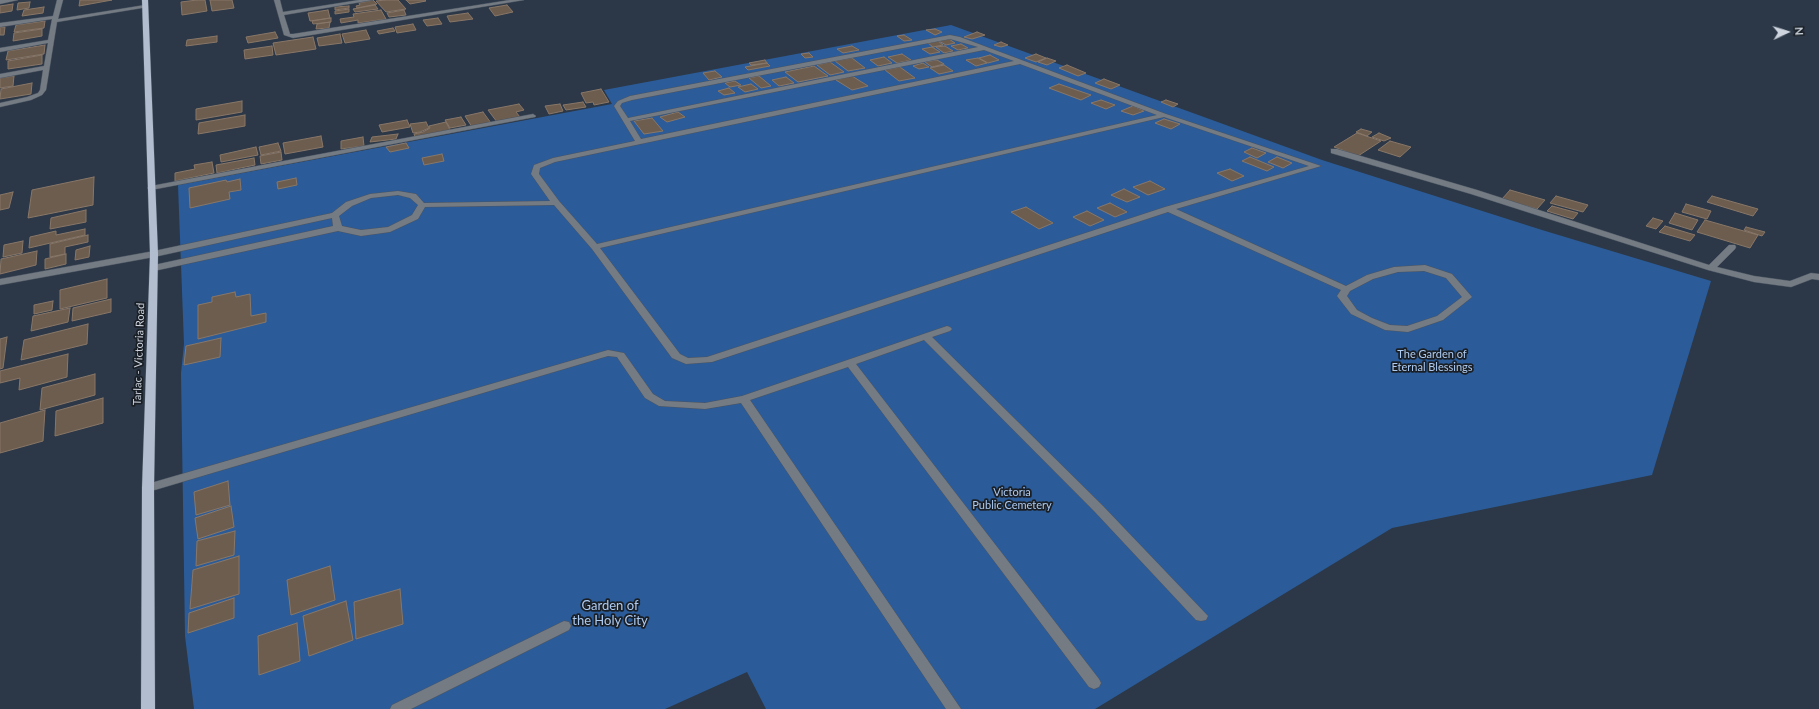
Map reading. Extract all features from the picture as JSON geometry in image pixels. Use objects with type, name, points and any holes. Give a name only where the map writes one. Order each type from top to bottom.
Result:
[{"type":"main road","name":"Tarlac - Victoria Road","points":[[145,3],[154,254],[148,488],[148,709]]},
{"type":"street","points":[[0,2],[15,0]]},
{"type":"street","points":[[0,105],[29,99],[40,94],[43,90],[55,17],[60,0]]},
{"type":"street","points":[[277,0],[287,35],[293,36],[521,0]]},
{"type":"street","points":[[281,14],[370,0]]},
{"type":"street","points":[[0,25],[145,3]]},
{"type":"street","points":[[639,142],[617,106],[620,102],[630,98],[941,37],[958,38],[1164,115],[1317,166],[1168,208],[708,360],[686,361],[676,356],[595,247],[556,203],[535,174],[537,167],[553,160],[639,142],[1019,62]]},
{"type":"street","points":[[0,50],[51,41]]},
{"type":"street","points":[[626,120],[984,48]]},
{"type":"street","points":[[0,76],[46,68]]},
{"type":"street","points":[[595,247],[1164,115]]},
{"type":"street","points":[[151,188],[534,116]]},
{"type":"street","points":[[1334,151],[1474,192],[1711,268],[1754,279],[1791,284],[1811,276],[1819,277]]},
{"type":"street","points":[[0,282],[154,254],[335,215],[349,204],[370,196],[398,193],[413,196],[422,205],[556,203]]},
{"type":"street","points":[[154,268],[338,228],[361,233],[390,229],[415,218],[422,205]]},
{"type":"street","points":[[1168,208],[1346,289]]},
{"type":"street","points":[[335,215],[338,228]]},
{"type":"street","points":[[1711,268],[1732,247]]},
{"type":"street","points":[[1425,268],[1449,276],[1468,297],[1440,318],[1408,329],[1388,328],[1354,312],[1342,296],[1346,289],[1370,276],[1397,269],[1425,268]]},
{"type":"street","points":[[148,488],[608,353],[620,355],[649,396],[663,404],[705,406],[744,399],[947,329]]},
{"type":"street","points":[[926,337],[1100,509],[1201,616]]},
{"type":"street","points":[[850,363],[1094,682]]},
{"type":"street","points":[[744,399],[954,709]]},
{"type":"street","points":[[397,709],[564,626]]},
{"type":"green space","points":[[951,25],[1322,160],[1542,230],[1711,281],[1652,475],[1392,528],[1095,709],[766,709],[747,672],[665,709],[194,709],[185,636],[181,373],[184,344],[178,185],[612,104],[604,90]]},
{"type":"building","points":[[80,0],[112,0],[79,6]]},
{"type":"building","points":[[205,0],[207,11],[182,15],[181,2]]},
{"type":"building","points":[[210,0],[232,0],[234,8],[212,11]]},
{"type":"building","points":[[373,0],[377,4],[357,8],[356,6],[360,5],[359,3]]},
{"type":"building","points":[[398,0],[406,9],[386,12],[376,1]]},
{"type":"building","points":[[406,0],[425,0],[426,1],[410,4]]},
{"type":"building","points":[[30,2],[29,8],[17,10],[18,3]]},
{"type":"building","points":[[13,4],[12,11],[0,13],[0,6]]},
{"type":"building","points":[[375,5],[378,9],[355,12],[353,9]]},
{"type":"building","points":[[507,5],[513,12],[495,16],[489,8]]},
{"type":"building","points":[[349,6],[349,8],[335,10],[335,7]]},
{"type":"building","points":[[44,7],[43,13],[22,16],[24,10]]},
{"type":"building","points":[[349,9],[349,12],[335,14],[335,11]]},
{"type":"building","points":[[328,10],[330,18],[310,21],[308,13]]},
{"type":"building","points":[[381,10],[386,19],[358,23],[358,20],[341,23],[340,19],[354,17],[353,14]]},
{"type":"building","points":[[404,10],[406,15],[389,17],[387,13]]},
{"type":"building","points":[[468,13],[473,19],[450,22],[447,16]]},
{"type":"building","points":[[331,18],[331,22],[313,24],[312,21]]},
{"type":"building","points":[[438,18],[442,24],[427,26],[423,20]]},
{"type":"building","points":[[45,21],[44,28],[14,32],[16,25]]},
{"type":"building","points":[[330,22],[329,28],[316,29],[317,24]]},
{"type":"building","points":[[413,24],[416,30],[397,33],[395,27]]},
{"type":"building","points":[[0,27],[5,27],[4,35],[0,35]]},
{"type":"building","points":[[393,28],[395,31],[379,34],[377,31]]},
{"type":"building","points":[[42,29],[42,36],[13,41],[14,33]]},
{"type":"building","points":[[935,29],[942,32],[935,35],[926,30]]},
{"type":"building","points":[[366,30],[370,39],[345,43],[342,34]]},
{"type":"building","points":[[275,32],[278,38],[248,43],[246,37]]},
{"type":"building","points":[[977,32],[985,35],[972,39],[964,37]]},
{"type":"building","points":[[340,34],[342,43],[319,46],[317,38]]},
{"type":"building","points":[[904,35],[912,40],[904,41],[897,36]]},
{"type":"building","points":[[217,36],[217,42],[186,46],[187,40]]},
{"type":"building","points":[[313,37],[316,49],[276,55],[273,43]]},
{"type":"building","points":[[949,39],[955,43],[946,45],[939,41]]},
{"type":"building","points":[[938,41],[943,45],[933,47],[928,43]]},
{"type":"building","points":[[1001,42],[1008,45],[1001,47],[994,45]]},
{"type":"building","points":[[961,44],[968,48],[958,50],[951,46]]},
{"type":"building","points":[[45,45],[44,54],[6,60],[8,51]]},
{"type":"building","points":[[272,46],[273,55],[245,59],[244,50]]},
{"type":"building","points":[[852,46],[859,50],[843,53],[837,49]]},
{"type":"building","points":[[945,46],[953,51],[944,53],[936,47]]},
{"type":"building","points":[[932,47],[940,52],[930,54],[922,49]]},
{"type":"building","points":[[809,53],[813,57],[805,58],[801,54]]},
{"type":"building","points":[[902,54],[911,60],[897,63],[888,57]]},
{"type":"building","points":[[1036,54],[1046,58],[1036,62],[1025,58]]},
{"type":"building","points":[[42,55],[42,64],[8,69],[8,61]]},
{"type":"building","points":[[990,55],[999,60],[988,63],[979,58]]},
{"type":"building","points":[[884,57],[892,63],[878,66],[870,60]]},
{"type":"building","points":[[852,58],[865,68],[848,71],[835,61]]},
{"type":"building","points":[[978,58],[987,63],[976,66],[966,60]]},
{"type":"building","points":[[1047,58],[1056,61],[1047,65],[1038,62]]},
{"type":"building","points":[[765,60],[767,63],[751,65],[749,63]]},
{"type":"building","points":[[937,60],[944,64],[932,67],[925,62]]},
{"type":"building","points":[[830,62],[844,72],[830,75],[817,65]]},
{"type":"building","points":[[767,63],[770,66],[748,70],[745,67]]},
{"type":"building","points":[[923,63],[929,67],[919,69],[913,66]]},
{"type":"building","points":[[944,65],[953,71],[939,74],[930,68]]},
{"type":"building","points":[[1067,65],[1086,73],[1078,76],[1059,68]]},
{"type":"building","points":[[814,66],[828,76],[798,82],[785,72]]},
{"type":"building","points":[[900,67],[915,78],[899,81],[885,70]]},
{"type":"building","points":[[715,71],[722,77],[709,80],[703,73]]},
{"type":"building","points":[[14,76],[13,86],[0,88],[0,78]]},
{"type":"building","points":[[759,76],[771,86],[761,88],[749,78]]},
{"type":"building","points":[[852,76],[868,86],[852,90],[836,80]]},
{"type":"building","points":[[786,77],[794,83],[779,86],[772,80]]},
{"type":"building","points":[[1104,79],[1120,85],[1111,89],[1095,83]]},
{"type":"building","points":[[735,81],[741,85],[730,87],[725,83]]},
{"type":"building","points":[[32,83],[31,94],[0,99],[1,89]]},
{"type":"building","points":[[751,84],[758,89],[745,92],[738,87]]},
{"type":"building","points":[[1059,84],[1091,95],[1081,100],[1049,88]]},
{"type":"building","points":[[729,88],[735,93],[724,95],[718,91]]},
{"type":"building","points":[[601,89],[609,102],[594,105],[593,102],[586,103],[581,93]]},
{"type":"building","points":[[1101,100],[1115,105],[1106,109],[1091,103]]},
{"type":"building","points":[[1166,100],[1178,104],[1173,107],[1161,102]]},
{"type":"building","points":[[242,101],[242,112],[196,120],[196,109]]},
{"type":"building","points":[[583,102],[586,107],[566,110],[563,105]]},
{"type":"building","points":[[519,104],[524,110],[516,112],[520,117],[497,122],[488,110]]},
{"type":"building","points":[[560,104],[563,111],[549,114],[545,106]]},
{"type":"building","points":[[1133,106],[1144,111],[1133,115],[1121,111]]},
{"type":"building","points":[[483,112],[491,123],[472,127],[465,116]]},
{"type":"building","points":[[678,112],[685,117],[667,122],[660,117]]},
{"type":"building","points":[[245,115],[245,126],[198,134],[199,123]]},
{"type":"building","points":[[461,117],[466,125],[450,128],[445,120]]},
{"type":"building","points":[[652,118],[663,131],[644,134],[634,121]]},
{"type":"building","points":[[1164,119],[1180,124],[1171,129],[1155,123]]},
{"type":"building","points":[[407,120],[410,127],[382,132],[379,125]]},
{"type":"building","points":[[426,122],[429,128],[413,133],[410,124]]},
{"type":"building","points":[[446,122],[450,130],[415,137],[414,134],[423,132],[430,128],[429,126]]},
{"type":"building","points":[[1361,129],[1372,132],[1367,136],[1356,132]]},
{"type":"building","points":[[1357,133],[1381,141],[1358,156],[1334,147]]},
{"type":"building","points":[[1379,133],[1391,138],[1384,141],[1372,137]]},
{"type":"building","points":[[398,134],[396,139],[370,142],[372,137]]},
{"type":"building","points":[[321,136],[323,147],[285,154],[283,143]]},
{"type":"building","points":[[363,137],[364,146],[341,149],[341,141]]},
{"type":"building","points":[[1390,141],[1411,147],[1400,157],[1378,150]]},
{"type":"building","points":[[278,143],[281,151],[261,155],[259,147]]},
{"type":"building","points":[[406,143],[409,148],[390,152],[386,147]]},
{"type":"building","points":[[256,147],[258,155],[221,162],[220,155]]},
{"type":"building","points":[[1252,148],[1266,153],[1257,158],[1244,152]]},
{"type":"building","points":[[281,152],[282,160],[261,164],[260,156]]},
{"type":"building","points":[[442,154],[444,161],[424,165],[422,158]]},
{"type":"building","points":[[1250,157],[1274,167],[1267,171],[1242,161]]},
{"type":"building","points":[[1277,157],[1292,163],[1283,168],[1268,162]]},
{"type":"building","points":[[254,158],[255,165],[217,173],[216,165]]},
{"type":"building","points":[[212,162],[214,173],[175,181],[175,173],[195,169],[194,165]]},
{"type":"building","points":[[1230,169],[1244,176],[1232,181],[1217,173]]},
{"type":"building","points":[[94,177],[93,205],[28,218],[32,190]]},
{"type":"building","points":[[296,178],[297,185],[278,189],[277,182]]},
{"type":"building","points":[[240,179],[241,190],[229,192],[230,199],[190,208],[189,188],[226,180],[227,182]]},
{"type":"building","points":[[1150,181],[1165,189],[1148,195],[1133,187]]},
{"type":"building","points":[[1124,189],[1140,197],[1127,202],[1111,195]]},
{"type":"building","points":[[1510,190],[1545,200],[1537,209],[1502,199]]},
{"type":"building","points":[[13,192],[9,208],[0,210],[0,195]]},
{"type":"building","points":[[1556,196],[1588,205],[1583,212],[1550,203]]},
{"type":"building","points":[[1712,196],[1758,209],[1753,216],[1707,202]]},
{"type":"building","points":[[1110,203],[1127,212],[1115,217],[1097,208]]},
{"type":"building","points":[[1686,204],[1711,211],[1707,219],[1682,212]]},
{"type":"building","points":[[1552,206],[1578,213],[1573,219],[1547,211]]},
{"type":"building","points":[[1026,207],[1053,223],[1039,229],[1011,212]]},
{"type":"building","points":[[86,210],[86,222],[50,229],[51,218]]},
{"type":"building","points":[[1087,211],[1104,220],[1090,226],[1073,217]]},
{"type":"building","points":[[1675,213],[1698,220],[1692,230],[1669,223]]},
{"type":"building","points":[[1653,218],[1663,221],[1656,229],[1646,226]]},
{"type":"building","points":[[1705,220],[1758,235],[1750,248],[1697,232]]},
{"type":"building","points":[[1665,226],[1695,235],[1690,241],[1659,232]]},
{"type":"building","points":[[1746,227],[1765,232],[1762,236],[1744,230]]},
{"type":"building","points":[[85,229],[85,235],[29,248],[30,237],[56,231],[56,235]]},
{"type":"building","points":[[88,235],[88,242],[65,247],[65,254],[50,257],[50,244]]},
{"type":"building","points":[[23,241],[22,253],[3,257],[4,245]]},
{"type":"building","points":[[90,246],[89,257],[75,260],[76,250]]},
{"type":"building","points":[[37,251],[36,265],[0,274],[1,259]]},
{"type":"building","points":[[66,254],[66,264],[45,269],[45,259]]},
{"type":"building","points":[[107,279],[107,298],[60,309],[60,290]]},
{"type":"building","points":[[235,292],[236,297],[250,294],[251,316],[266,313],[266,322],[198,339],[198,305],[212,302],[212,297]]},
{"type":"building","points":[[111,299],[111,312],[72,321],[73,308]]},
{"type":"building","points":[[53,301],[52,310],[34,314],[34,305]]},
{"type":"building","points":[[70,308],[68,322],[31,331],[33,316]]},
{"type":"building","points":[[88,324],[87,344],[21,360],[24,340]]},
{"type":"building","points":[[7,337],[3,368],[0,369],[0,339]]},
{"type":"building","points":[[221,338],[220,357],[184,365],[186,346]]},
{"type":"building","points":[[68,354],[67,377],[19,390],[20,378],[0,383],[0,371]]},
{"type":"building","points":[[95,374],[95,395],[40,410],[42,388]]},
{"type":"building","points":[[103,398],[103,423],[55,436],[56,411]]},
{"type":"building","points":[[45,410],[43,441],[0,453],[0,423]]},
{"type":"building","points":[[228,481],[230,505],[196,515],[194,492]]},
{"type":"building","points":[[231,506],[234,527],[198,539],[195,518]]},
{"type":"building","points":[[235,531],[234,555],[196,566],[197,541]]},
{"type":"building","points":[[239,556],[239,594],[190,609],[193,570]]},
{"type":"building","points":[[330,566],[335,600],[291,615],[287,580]]},
{"type":"building","points":[[400,589],[403,624],[356,639],[354,602]]},
{"type":"building","points":[[234,598],[234,618],[188,633],[189,613]]},
{"type":"building","points":[[346,601],[353,640],[309,656],[303,616]]},
{"type":"building","points":[[297,623],[300,661],[259,675],[258,636]]},
{"type":"park label","name":"The Garden of Eternal Blessings","points":[[1432,360]]},
{"type":"park label","name":"Victoria Public Cemetery","points":[[1012,498]]},
{"type":"park label","name":"Garden of the Holy City","points":[[610,614]]}]
